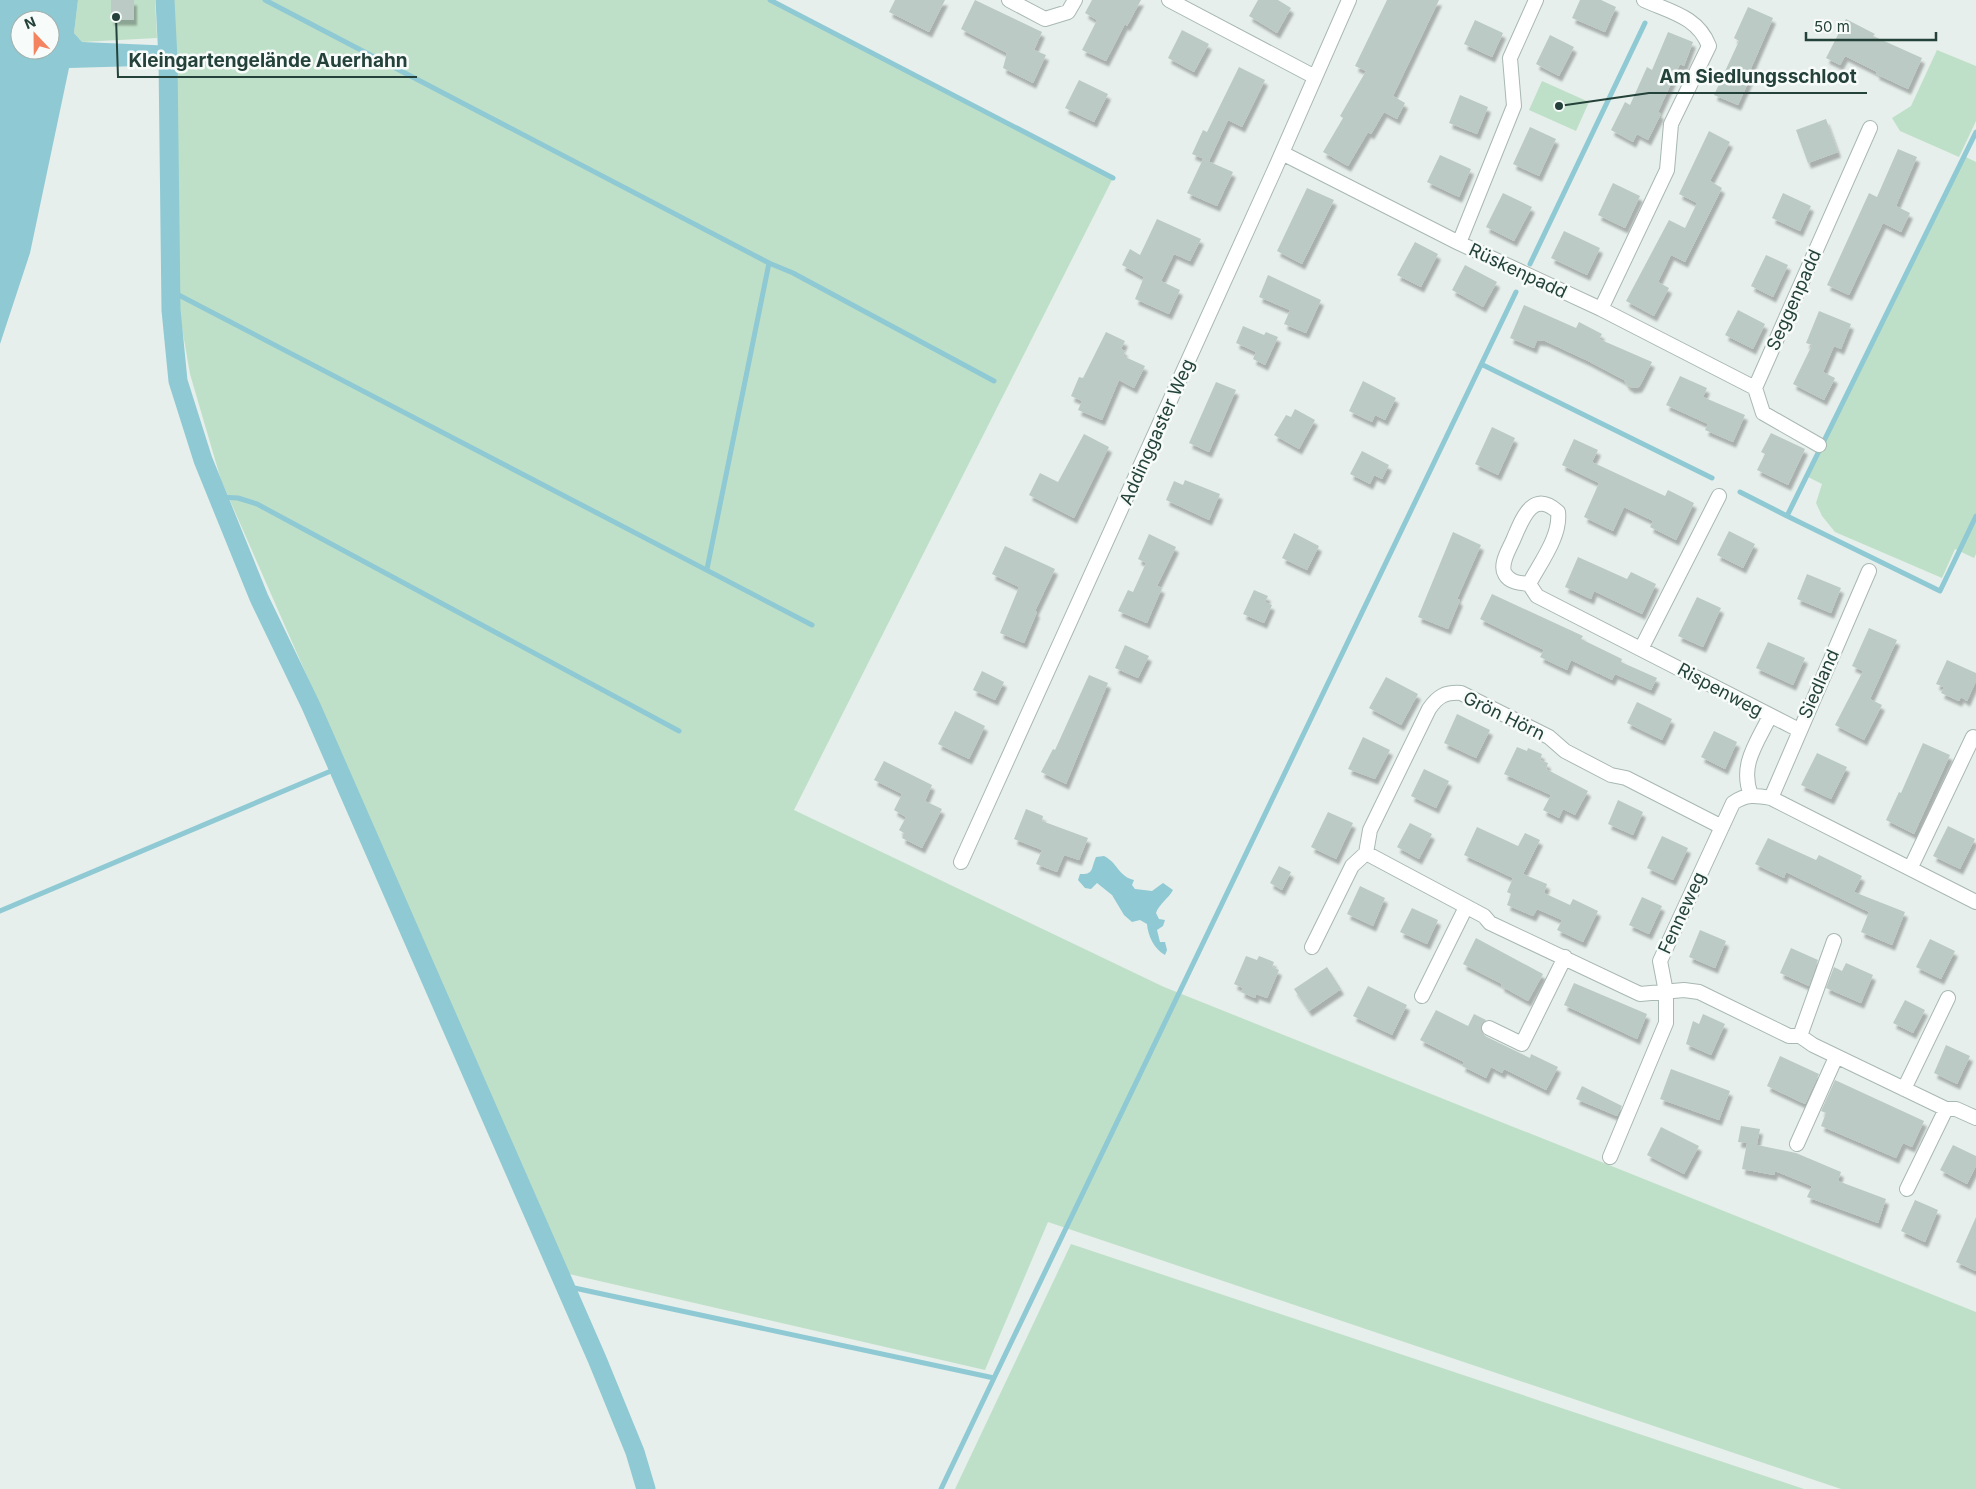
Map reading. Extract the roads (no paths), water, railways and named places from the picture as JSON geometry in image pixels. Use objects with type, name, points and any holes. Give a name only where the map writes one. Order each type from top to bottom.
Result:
[{"type":"street","points":[[1009,0],[1045,19],[1068,12],[1075,0]]},
{"type":"street","points":[[1169,0],[1315,77]]},
{"type":"street","name":"Addinggaster Weg","points":[[961,862],[1282,153],[1349,0]]},
{"type":"street","points":[[1459,243],[1514,106],[1510,58],[1536,0]]},
{"type":"street","points":[[1601,310],[1667,170],[1671,124],[1710,46],[1705,34],[1697,24],[1644,0]]},
{"type":"street","name":"Seggenpadd","points":[[1755,388],[1870,128]]},
{"type":"street","name":"Rüskenpadd","points":[[1282,153],[1459,243],[1601,310],[1755,388]]},
{"type":"street","points":[[1755,388],[1763,413],[1819,445]]},
{"type":"street","points":[[1641,649],[1719,496]]},
{"type":"street","name":"Rispenweg","points":[[1529,584],[1557,531],[1558,512],[1550,505],[1538,504],[1529,508],[1503,565],[1505,575],[1513,581],[1529,584],[1537,596],[1799,730]]},
{"type":"street","name":"Siedland","points":[[1771,798],[1869,571]]},
{"type":"street","name":"Grön Hörn","points":[[1366,853],[1370,830],[1429,709],[1443,694],[1451,692],[1461,693],[1549,737],[1565,751],[1611,775],[1626,778],[1722,827]]},
{"type":"street","name":"Siedland","points":[[1751,795],[1746,783],[1746,769],[1770,716]]},
{"type":"street","points":[[1911,868],[1973,737]]},
{"type":"street","points":[[1751,795],[1771,798],[1976,902]]},
{"type":"street","name":"Fenneweg","points":[[1610,1157],[1666,1023],[1666,992],[1660,961],[1733,803],[1742,797],[1751,795]]},
{"type":"street","points":[[1312,947],[1352,866],[1366,853],[1506,931],[1544,950],[1566,957],[1640,994],[1699,992],[1789,1036],[1800,1036],[1812,1046],[1946,1109],[1956,1109],[1976,1118]]},
{"type":"street","points":[[1422,996],[1466,907]]},
{"type":"street","points":[[1800,1036],[1834,941]]},
{"type":"street","points":[[1489,1028],[1522,1044],[1566,957]]},
{"type":"street","points":[[1904,1089],[1948,998]]},
{"type":"street","points":[[1797,1144],[1836,1057]]},
{"type":"street","points":[[1907,1189],[1946,1109]]},
{"type":"water","points":[[0,0],[78,0],[74,33],[82,42],[175,46],[174,65],[69,68],[30,253],[0,344]]},
{"type":"water","points":[[1104,856],[1121,873],[1134,880],[1132,885],[1135,889],[1152,891],[1163,883],[1173,890],[1156,913],[1159,919],[1165,920],[1163,926],[1157,930],[1160,942],[1165,942],[1167,950],[1165,955],[1152,942],[1147,924],[1140,920],[1132,922],[1124,915],[1112,895],[1097,883],[1091,889],[1085,888],[1078,880],[1080,874],[1090,872],[1096,857]]},
{"type":"waterway","points":[[155,59],[168,59],[165,0]]},
{"type":"waterway","points":[[265,0],[769,263],[707,569]]},
{"type":"waterway","points":[[770,0],[1113,178]]},
{"type":"waterway","points":[[1530,264],[1645,23]]},
{"type":"waterway","points":[[168,59],[171,310],[178,381],[203,460],[259,598],[311,706],[597,1359],[635,1452],[646,1489]]},
{"type":"waterway","points":[[1740,492],[1787,516],[1976,132]]},
{"type":"waterway","points":[[769,263],[793,273],[994,381]]},
{"type":"waterway","points":[[171,291],[812,625]]},
{"type":"waterway","points":[[565,1286],[994,1378],[1516,292]]},
{"type":"waterway","points":[[1483,365],[1712,478]]},
{"type":"waterway","points":[[218,497],[238,498],[257,504],[679,731]]},
{"type":"waterway","points":[[1787,516],[1940,591],[1976,516]]},
{"type":"waterway","points":[[0,911],[338,768]]},
{"type":"waterway","points":[[941,1489],[994,1378]]},
{"type":"place","name":"Kleingartengelände Auerhahn","points":[[116,17]]},
{"type":"place","name":"Am Siedlungsschloot","points":[[1559,106]]}]
